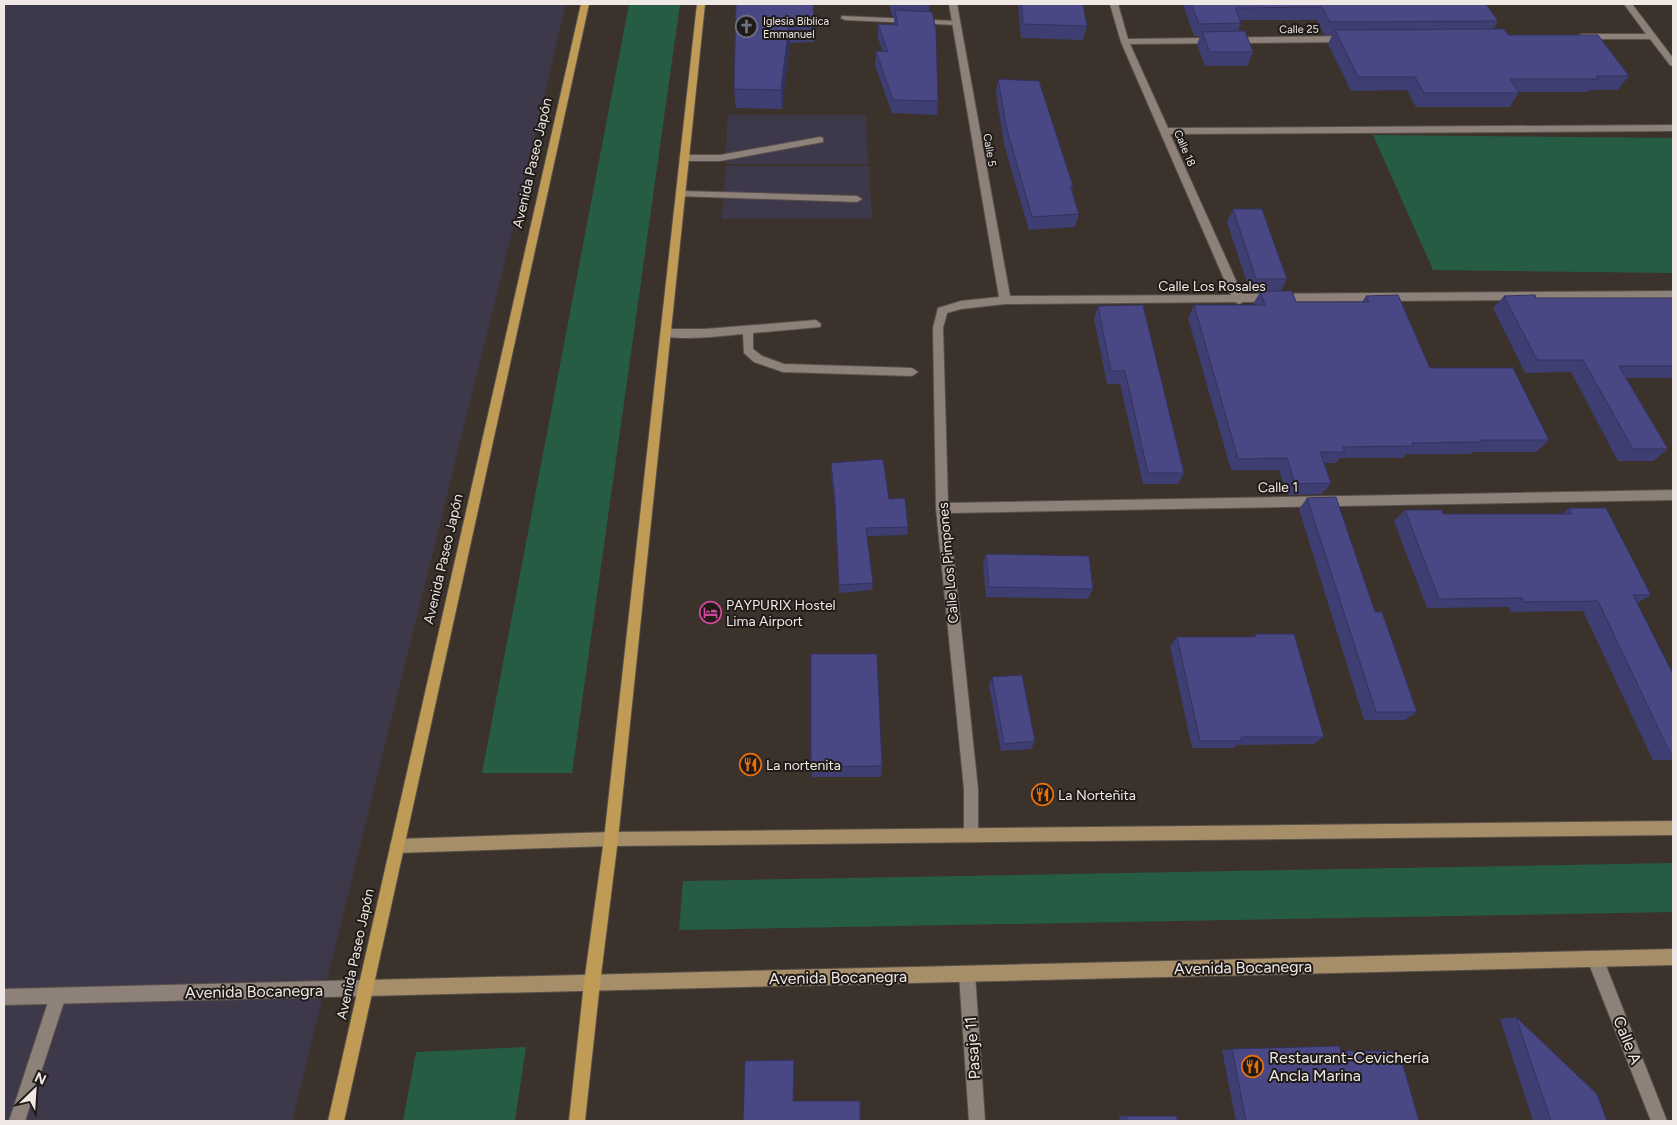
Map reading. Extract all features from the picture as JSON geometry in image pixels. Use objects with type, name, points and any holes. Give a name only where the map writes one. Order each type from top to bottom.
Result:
[{"type":"main road","name":"Avenida Paseo Japón","points":[[336,1121],[585,4]]},
{"type":"main road","points":[[577,1121],[592,983],[611,839],[702,4]]},
{"type":"main road","points":[[397,846],[611,839],[1673,828]]},
{"type":"main road","name":"Avenida Bocanegra","points":[[366,988],[1673,957]]},
{"type":"street","name":"Calle 5","points":[[953,4],[1005,300]]},
{"type":"street","name":"Calle 18","points":[[1114,4],[1125,42],[1166,131],[1239,300]]},
{"type":"street","points":[[1628,4],[1673,63]]},
{"type":"street","points":[[845,18],[956,23]]},
{"type":"street","points":[[1573,37],[1653,36]]},
{"type":"street","name":"Calle 25","points":[[1125,42],[1354,39]]},
{"type":"street","points":[[1166,131],[1673,128]]},
{"type":"street","points":[[684,158],[720,158],[820,140]]},
{"type":"street","points":[[681,194],[857,199]]},
{"type":"street","name":"Calle Los Rosales","points":[[961,305],[1005,300],[1239,300],[1673,295]]},
{"type":"street","name":"Calle Los Pimpones","points":[[961,305],[942,311],[938,328],[942,508],[971,789],[971,835]]},
{"type":"street","points":[[666,333],[705,333],[816,324]]},
{"type":"street","points":[[748,329],[748,350],[758,359],[783,368],[912,372]]},
{"type":"street","name":"Calle 1","points":[[942,508],[1673,495]]},
{"type":"street","name":"Calle A","points":[[1595,959],[1659,1121]]},
{"type":"street","name":"Pasaje 11","points":[[967,974],[977,1121]]},
{"type":"street","name":"Avenida Bocanegra","points":[[4,997],[366,988]]},
{"type":"street","points":[[17,1121],[58,996]]},
{"type":"shaded area","points":[[4,4],[566,4],[513,228],[292,1121],[4,1121]]},
{"type":"shaded area","points":[[728,115],[866,115],[868,164],[725,164]]},
{"type":"shaded area","points":[[726,166],[869,166],[872,219],[722,219]]},
{"type":"green space","points":[[629,4],[680,4],[572,773],[482,773]]},
{"type":"green space","points":[[1373,135],[1673,138],[1673,273],[1433,270]]},
{"type":"green space","points":[[1673,863],[1673,912],[679,930],[683,881]]},
{"type":"green space","points":[[526,1047],[515,1121],[403,1121],[416,1052]]},
{"type":"building","points":[[736,4],[813,4],[814,23],[789,24],[781,90],[734,89]]},
{"type":"building","points":[[1022,4],[1083,4],[1087,26],[1023,24]]},
{"type":"building","points":[[1191,4],[1486,4],[1498,21],[1330,22],[1322,7],[1235,8],[1241,23],[1199,24]]},
{"type":"building","points":[[895,10],[932,12],[936,30],[938,101],[893,100],[876,51],[888,52],[878,24],[898,25]]},
{"type":"building","points":[[1504,29],[1508,35],[1598,35],[1629,76],[1597,76],[1598,79],[1510,79],[1519,93],[1424,93],[1415,77],[1358,77],[1335,30]]},
{"type":"building","points":[[1245,31],[1253,52],[1210,52],[1202,32]]},
{"type":"building","points":[[998,79],[1039,81],[1073,186],[1070,186],[1079,214],[1032,217],[1007,130]]},
{"type":"building","points":[[1233,209],[1262,209],[1287,279],[1256,279]]},
{"type":"building","points":[[1260,291],[1292,291],[1296,302],[1369,302],[1366,296],[1398,295],[1430,368],[1513,368],[1549,440],[1480,440],[1481,442],[1412,443],[1413,446],[1343,447],[1345,452],[1320,452],[1331,483],[1295,484],[1287,458],[1238,459],[1194,305],[1265,305]]},
{"type":"building","points":[[1535,295],[1536,298],[1673,298],[1673,366],[1619,366],[1668,449],[1633,449],[1583,360],[1537,360],[1504,296]]},
{"type":"building","points":[[1143,305],[1184,473],[1148,473],[1125,371],[1111,371],[1098,306]]},
{"type":"building","points":[[883,459],[889,499],[905,498],[908,527],[866,528],[873,583],[839,585],[835,501],[831,463]]},
{"type":"building","points":[[1336,497],[1375,612],[1382,612],[1417,712],[1376,712],[1307,498]]},
{"type":"building","points":[[1569,508],[1606,508],[1651,595],[1633,595],[1673,674],[1673,753],[1670,753],[1598,601],[1524,602],[1522,598],[1439,599],[1405,510],[1442,510],[1443,514],[1572,514]]},
{"type":"building","points":[[986,554],[1089,556],[1093,589],[989,587]]},
{"type":"building","points":[[1255,634],[1294,634],[1324,737],[1241,737],[1242,741],[1200,741],[1177,637],[1256,637]]},
{"type":"building","points":[[811,654],[877,654],[882,766],[811,767]]},
{"type":"building","points":[[1022,675],[1035,741],[1004,744],[992,677]]},
{"type":"building","points":[[1516,1017],[1597,1094],[1607,1121],[1551,1121]]},
{"type":"building","points":[[1339,1046],[1341,1051],[1399,1051],[1419,1121],[1246,1121],[1232,1049]]},
{"type":"building","points":[[794,1060],[793,1101],[860,1101],[860,1121],[743,1121],[745,1061]]},
{"type":"building","points":[[1126,1116],[1177,1116],[1177,1121],[1127,1121]]},
{"type":"place","name":"Iglesia Bíblica Emmanuel","points":[[747,27]]},
{"type":"place","name":"PAYPURIX Hostel Lima Airport","points":[[710,613]]},
{"type":"place","name":"La nortenita","points":[[750,765]]},
{"type":"place","name":"La Norteñita","points":[[1042,795]]},
{"type":"place","name":"Restaurant-Cevichería Ancla Marina","points":[[1253,1066]]}]
